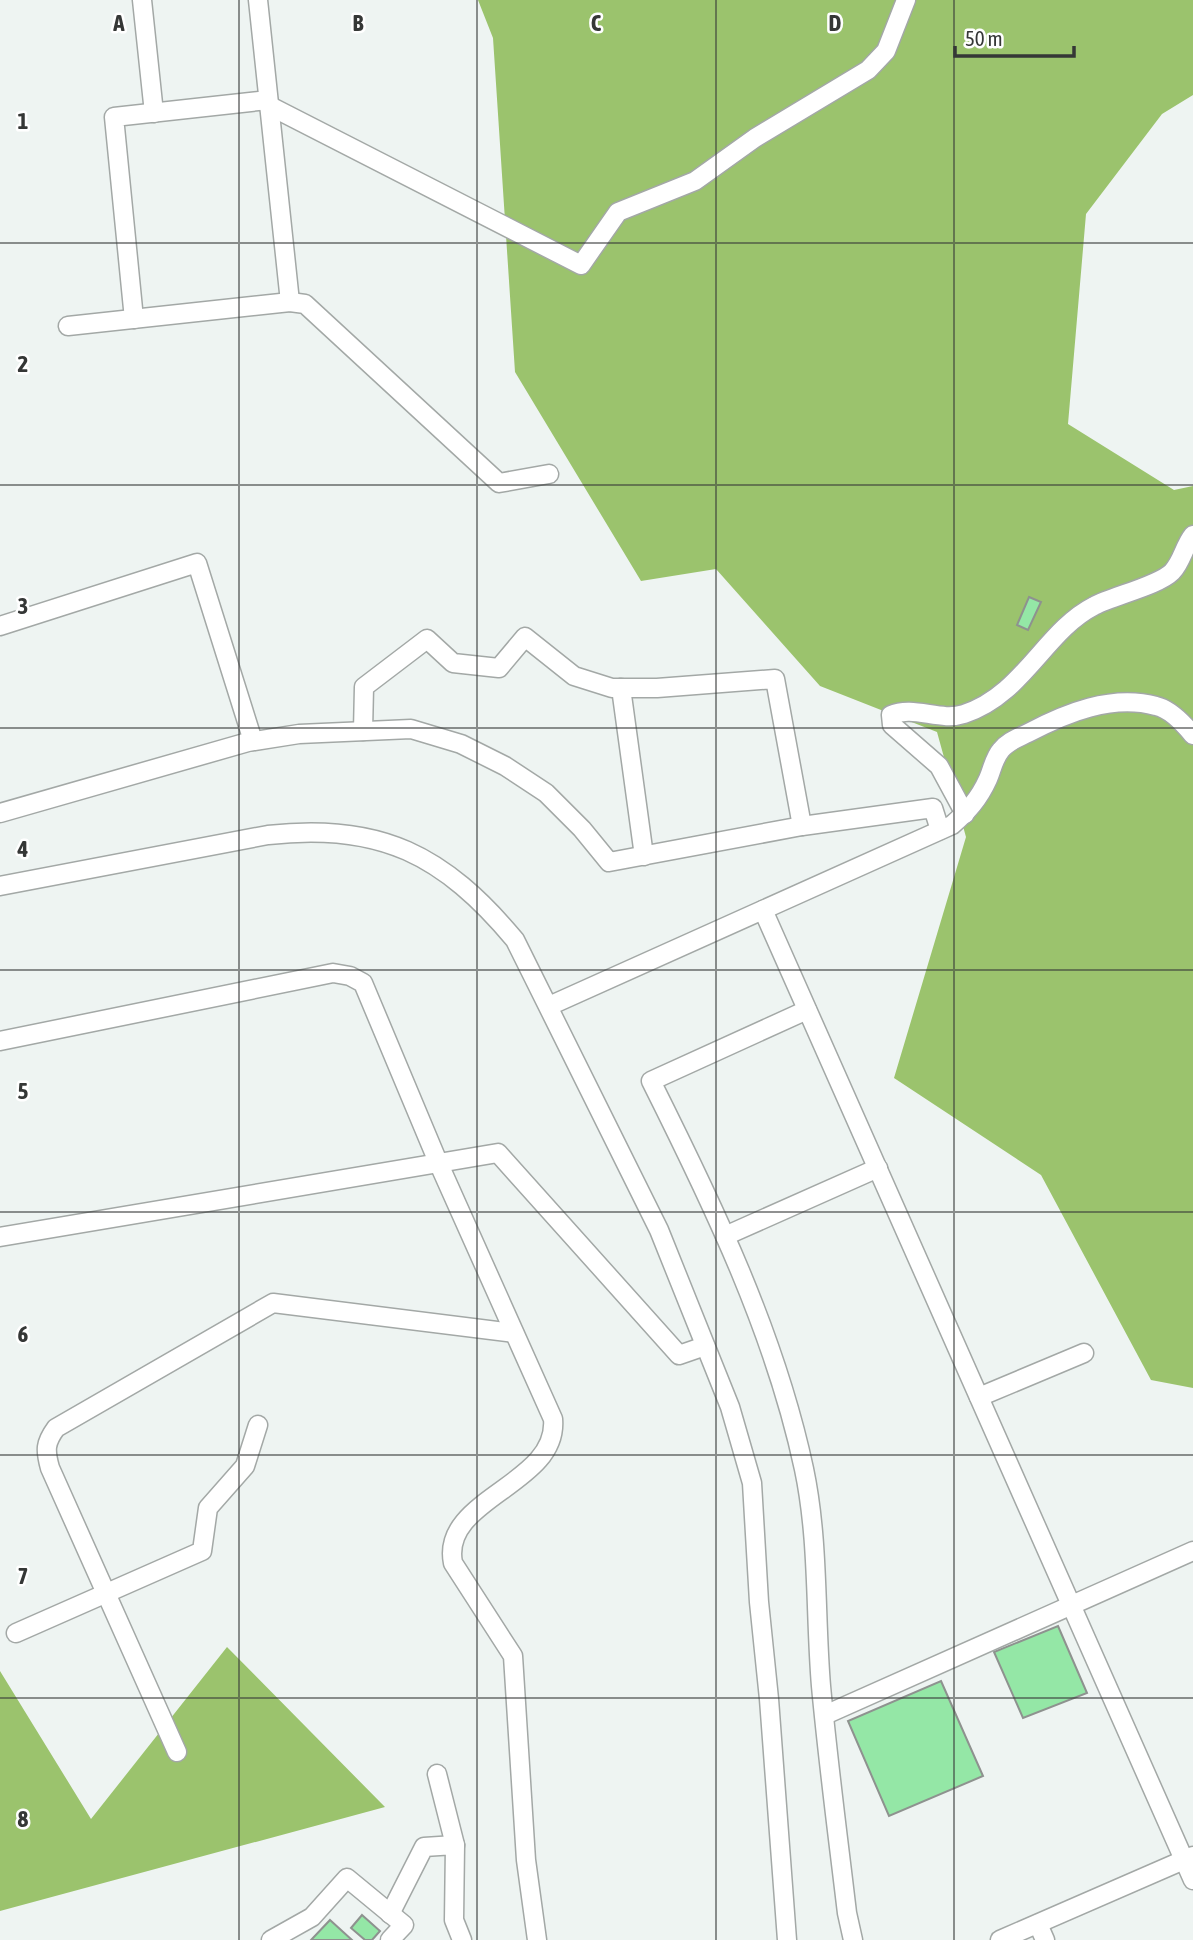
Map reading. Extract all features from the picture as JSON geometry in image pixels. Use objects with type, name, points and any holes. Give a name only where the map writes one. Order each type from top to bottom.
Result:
[{"type":"street","points":[[142,0],[154,113]]},
{"type":"street","points":[[258,0],[290,302]]},
{"type":"street","points":[[134,319],[114,117],[268,103],[581,265],[618,212],[695,181],[755,138],[868,70],[886,51],[906,0]]},
{"type":"street","points":[[68,326],[290,302],[305,304],[499,483],[550,474]]},
{"type":"street","points":[[965,814],[939,766],[892,725],[891,715],[900,712],[950,718],[980,707],[1018,681],[1051,642],[1094,605],[1117,598],[1171,573],[1193,535]]},
{"type":"street","points":[[0,626],[197,563],[253,741]]},
{"type":"street","points":[[363,731],[364,687],[427,639],[453,663],[499,668],[525,637],[574,676],[612,688],[656,688],[775,679],[802,826]]},
{"type":"street","points":[[621,688],[643,856]]},
{"type":"street","points":[[549,1006],[952,825],[972,808],[987,782],[999,752],[1008,743],[1067,714],[1104,704],[1133,702],[1159,706],[1182,722],[1193,735]]},
{"type":"street","points":[[0,813],[253,741],[299,734],[411,729],[461,744],[505,766],[546,793],[582,829],[609,862],[802,826],[933,808],[940,830]]},
{"type":"street","points":[[0,886],[268,835],[301,831],[331,832],[369,838],[402,848],[431,861],[490,910],[515,940],[659,1230],[730,1406],[752,1483],[759,1602],[787,1940]]},
{"type":"street","points":[[763,910],[1071,1605],[1189,1858],[1193,1880]]},
{"type":"street","points":[[0,1041],[333,973],[350,976],[362,983],[438,1162],[553,1419],[554,1433],[549,1448],[534,1464],[467,1519],[455,1536],[451,1551],[453,1563],[513,1656],[526,1860],[537,1940]]},
{"type":"street","points":[[807,1010],[651,1081],[711,1201],[775,1367],[792,1419],[804,1471],[812,1526],[825,1715],[846,1913],[853,1940]]},
{"type":"street","points":[[0,1237],[498,1153],[679,1355],[705,1346]]},
{"type":"street","points":[[725,1236],[878,1168]]},
{"type":"street","points":[[177,1752],[46,1453],[46,1442],[55,1428],[274,1303],[514,1333]]},
{"type":"street","points":[[979,1397],[1084,1353]]},
{"type":"street","points":[[16,1633],[202,1551],[208,1508],[245,1466],[258,1425]]},
{"type":"street","points":[[825,1715],[1193,1551]]},
{"type":"street","points":[[437,1774],[455,1845],[454,1920],[462,1940]]},
{"type":"street","points":[[390,1914],[424,1847],[455,1845]]},
{"type":"street","points":[[1000,1940],[1041,1932],[1189,1858]]},
{"type":"street","points":[[271,1940],[312,1917],[347,1878],[404,1925],[390,1940]]},
{"type":"green space","points":[[478,0],[1193,0],[1193,95],[1162,114],[1086,214],[1068,424],[1174,490],[1193,486],[1193,1388],[1151,1380],[1041,1175],[894,1078],[966,837],[937,732],[820,686],[716,569],[641,581],[515,372],[493,38]]},
{"type":"green space","points":[[227,1647],[385,1807],[0,1911],[0,1671],[91,1819]]},
{"type":"building","points":[[1029,597],[1041,602],[1028,630],[1017,625]]},
{"type":"building","points":[[1058,1626],[1087,1693],[1023,1718],[994,1652]]},
{"type":"building","points":[[941,1681],[983,1776],[889,1816],[848,1721]]},
{"type":"building","points":[[362,1915],[380,1931],[372,1940],[365,1940],[351,1928]]},
{"type":"building","points":[[330,1920],[352,1940],[311,1940]]}]
